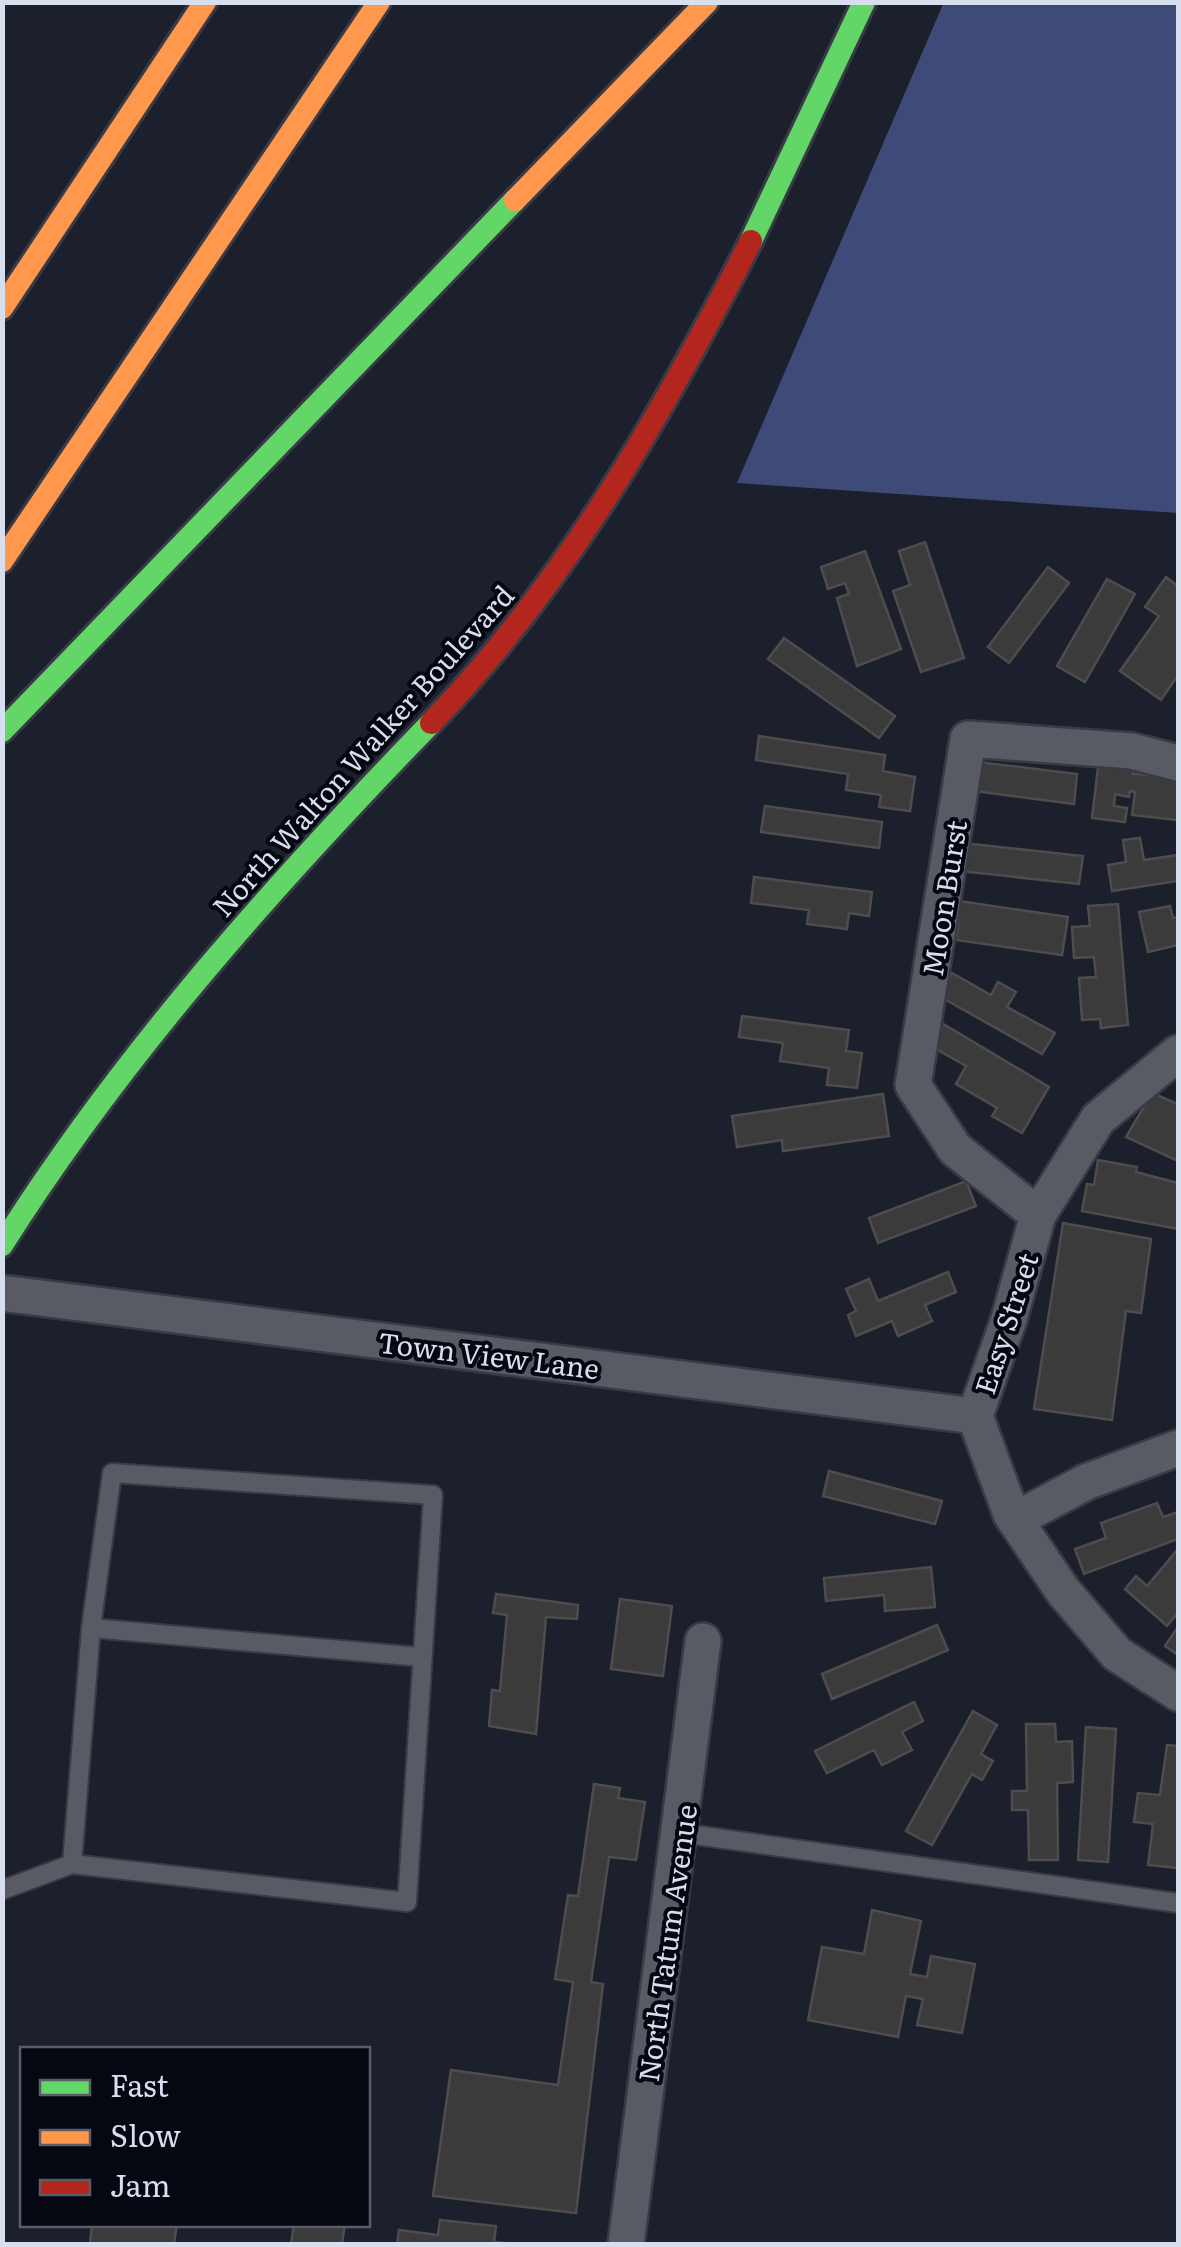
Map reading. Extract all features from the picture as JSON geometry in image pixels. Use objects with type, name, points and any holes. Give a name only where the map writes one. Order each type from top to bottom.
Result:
[{"type":"main road","points":[[2,308],[205,2]]},
{"type":"main road","points":[[2,562],[379,2]]},
{"type":"main road","points":[[2,731],[707,2]]},
{"type":"main road","name":"North Walton Walker Boulevard","points":[[2,1245],[39,1183],[119,1075],[230,941],[524,619],[645,436],[738,264],[864,2]]},
{"type":"street","name":"Moon Burst","points":[[1038,1215],[954,1149],[913,1085],[968,739],[1132,752],[1178,764]]},
{"type":"street","name":"Easy Street","points":[[1178,1053],[1098,1119],[1038,1215],[1009,1319],[975,1416],[1016,1520],[1063,1591],[1117,1654],[1178,1693]]},
{"type":"street","name":"Town View Lane","points":[[2,1292],[975,1416]]},
{"type":"street","points":[[1016,1520],[1086,1482],[1178,1448]]},
{"type":"street","name":"North Tatum Avenue","points":[[626,2244],[703,1641]]},
{"type":"lane","points":[[2,1890],[72,1864],[407,1902],[432,1496],[112,1473],[91,1628],[72,1864]]},
{"type":"lane","points":[[91,1628],[421,1657]]},
{"type":"lane","points":[[681,1834],[1178,1902]]},
{"type":"shaded area","points":[[944,2],[1178,3],[1178,513],[737,483]]},
{"type":"building","points":[[925,542],[964,658],[921,672],[893,591],[910,585],[899,551]]},
{"type":"building","points":[[865,551],[901,649],[857,666],[837,598],[849,594],[845,583],[828,589],[821,567]]},
{"type":"building","points":[[1048,567],[1069,583],[1009,663],[988,647]]},
{"type":"building","points":[[1166,577],[1178,586],[1178,675],[1161,700],[1120,671],[1159,616],[1145,607]]},
{"type":"building","points":[[1107,579],[1135,594],[1085,682],[1057,666]]},
{"type":"building","points":[[784,638],[895,716],[879,738],[768,659]]},
{"type":"building","points":[[759,736],[885,755],[883,771],[915,777],[910,811],[879,807],[881,795],[846,790],[848,774],[756,760]]},
{"type":"building","points":[[1109,753],[1135,756],[1133,774],[1178,776],[1178,820],[1132,815],[1135,792],[1130,791],[1129,797],[1115,794],[1114,806],[1127,808],[1125,822],[1092,818],[1098,767],[1107,768]]},
{"type":"building","points":[[978,762],[1077,774],[1074,804],[974,791]]},
{"type":"building","points":[[765,806],[882,822],[879,848],[761,832]]},
{"type":"building","points":[[1140,838],[1144,860],[1178,855],[1178,881],[1112,891],[1108,865],[1126,862],[1123,840]]},
{"type":"building","points":[[963,843],[1083,856],[1079,884],[960,871]]},
{"type":"building","points":[[754,877],[872,892],[869,916],[849,913],[847,929],[807,924],[809,910],[751,903]]},
{"type":"building","points":[[952,900],[1068,917],[1062,955],[956,940],[959,920],[950,919]]},
{"type":"building","points":[[1118,904],[1128,1025],[1101,1028],[1100,1019],[1082,1020],[1079,978],[1096,977],[1094,957],[1074,958],[1072,927],[1090,926],[1088,906]]},
{"type":"building","points":[[1170,906],[1173,918],[1178,917],[1178,945],[1148,952],[1139,912]]},
{"type":"building","points":[[952,973],[991,995],[998,982],[1016,992],[1007,1007],[1055,1033],[1042,1054],[939,996]]},
{"type":"building","points":[[742,1016],[849,1030],[846,1051],[862,1053],[857,1088],[827,1085],[829,1068],[780,1061],[783,1043],[739,1037]]},
{"type":"building","points":[[940,1022],[1049,1087],[1022,1133],[992,1116],[997,1108],[956,1084],[966,1066],[927,1044]]},
{"type":"building","points":[[1152,1093],[1178,1104],[1178,1161],[1126,1137]]},
{"type":"building","points":[[883,1094],[889,1136],[783,1151],[782,1140],[737,1147],[732,1116]]},
{"type":"building","points":[[1098,1160],[1137,1167],[1136,1172],[1178,1183],[1178,1229],[1082,1211],[1087,1184],[1094,1185]]},
{"type":"building","points":[[966,1181],[976,1206],[878,1243],[869,1218]]},
{"type":"building","points":[[1063,1223],[1151,1239],[1141,1313],[1126,1311],[1112,1420],[1034,1409]]},
{"type":"building","points":[[948,1272],[956,1292],[925,1305],[932,1321],[898,1336],[892,1321],[856,1336],[848,1315],[856,1311],[846,1289],[869,1279],[878,1301]]},
{"type":"building","points":[[829,1471],[942,1501],[935,1524],[823,1496]]},
{"type":"building","points":[[1157,1503],[1163,1517],[1178,1512],[1178,1539],[1084,1574],[1075,1549],[1106,1538],[1101,1523]]},
{"type":"building","points":[[1178,1549],[1178,1613],[1167,1626],[1125,1589],[1136,1576],[1147,1586]]},
{"type":"building","points":[[931,1567],[935,1607],[885,1611],[884,1595],[826,1601],[824,1578]]},
{"type":"building","points":[[496,1594],[578,1605],[577,1619],[546,1617],[536,1734],[489,1726],[492,1690],[500,1691],[507,1615],[493,1613]]},
{"type":"building","points":[[620,1599],[672,1606],[663,1676],[611,1669]]},
{"type":"building","points":[[937,1625],[948,1650],[832,1699],[822,1674]]},
{"type":"building","points":[[1178,1627],[1178,1655],[1165,1646]]},
{"type":"building","points":[[914,1702],[923,1721],[902,1732],[912,1750],[882,1765],[874,1750],[827,1773],[815,1751]]},
{"type":"building","points":[[973,1711],[997,1725],[981,1754],[993,1761],[982,1780],[972,1774],[932,1845],[906,1831]]},
{"type":"building","points":[[1026,1724],[1055,1724],[1056,1742],[1072,1741],[1073,1782],[1057,1783],[1058,1860],[1029,1860],[1028,1810],[1012,1810],[1012,1791],[1027,1791]]},
{"type":"building","points":[[1086,1727],[1116,1729],[1108,1862],[1078,1860]]},
{"type":"building","points":[[1167,1745],[1178,1746],[1178,1868],[1148,1865],[1153,1824],[1134,1822],[1138,1793],[1160,1795]]},
{"type":"building","points":[[594,1784],[620,1788],[618,1798],[645,1802],[636,1860],[609,1857],[591,1982],[603,1984],[576,2213],[433,2196],[451,2070],[558,2085],[573,1982],[555,1979],[568,1895],[578,1896]]},
{"type":"building","points":[[872,1910],[921,1921],[910,1974],[927,1977],[931,1956],[975,1964],[962,2033],[917,2025],[923,1999],[906,1996],[898,2037],[808,2020],[822,1947],[864,1954]]},
{"type":"building","points":[[440,2220],[496,2226],[494,2242],[515,2244],[397,2244],[399,2230],[438,2235]]},
{"type":"building","points":[[92,2227],[177,2227],[174,2244],[90,2244]]},
{"type":"building","points":[[294,2227],[345,2227],[342,2244],[291,2244]]},
{"type":"traffic: fast","points":[[751,241],[864,2]]},
{"type":"traffic: fast","points":[[2,731],[515,200]]},
{"type":"traffic: fast","points":[[2,1245],[98,1106],[203,973],[431,723]]},
{"type":"traffic: slow","points":[[2,308],[205,2]]},
{"type":"traffic: slow","points":[[2,561],[379,2]]},
{"type":"traffic: slow","points":[[515,200],[707,2]]},
{"type":"traffic: jam","points":[[431,723],[526,613],[609,494],[683,369],[751,241]]}]
